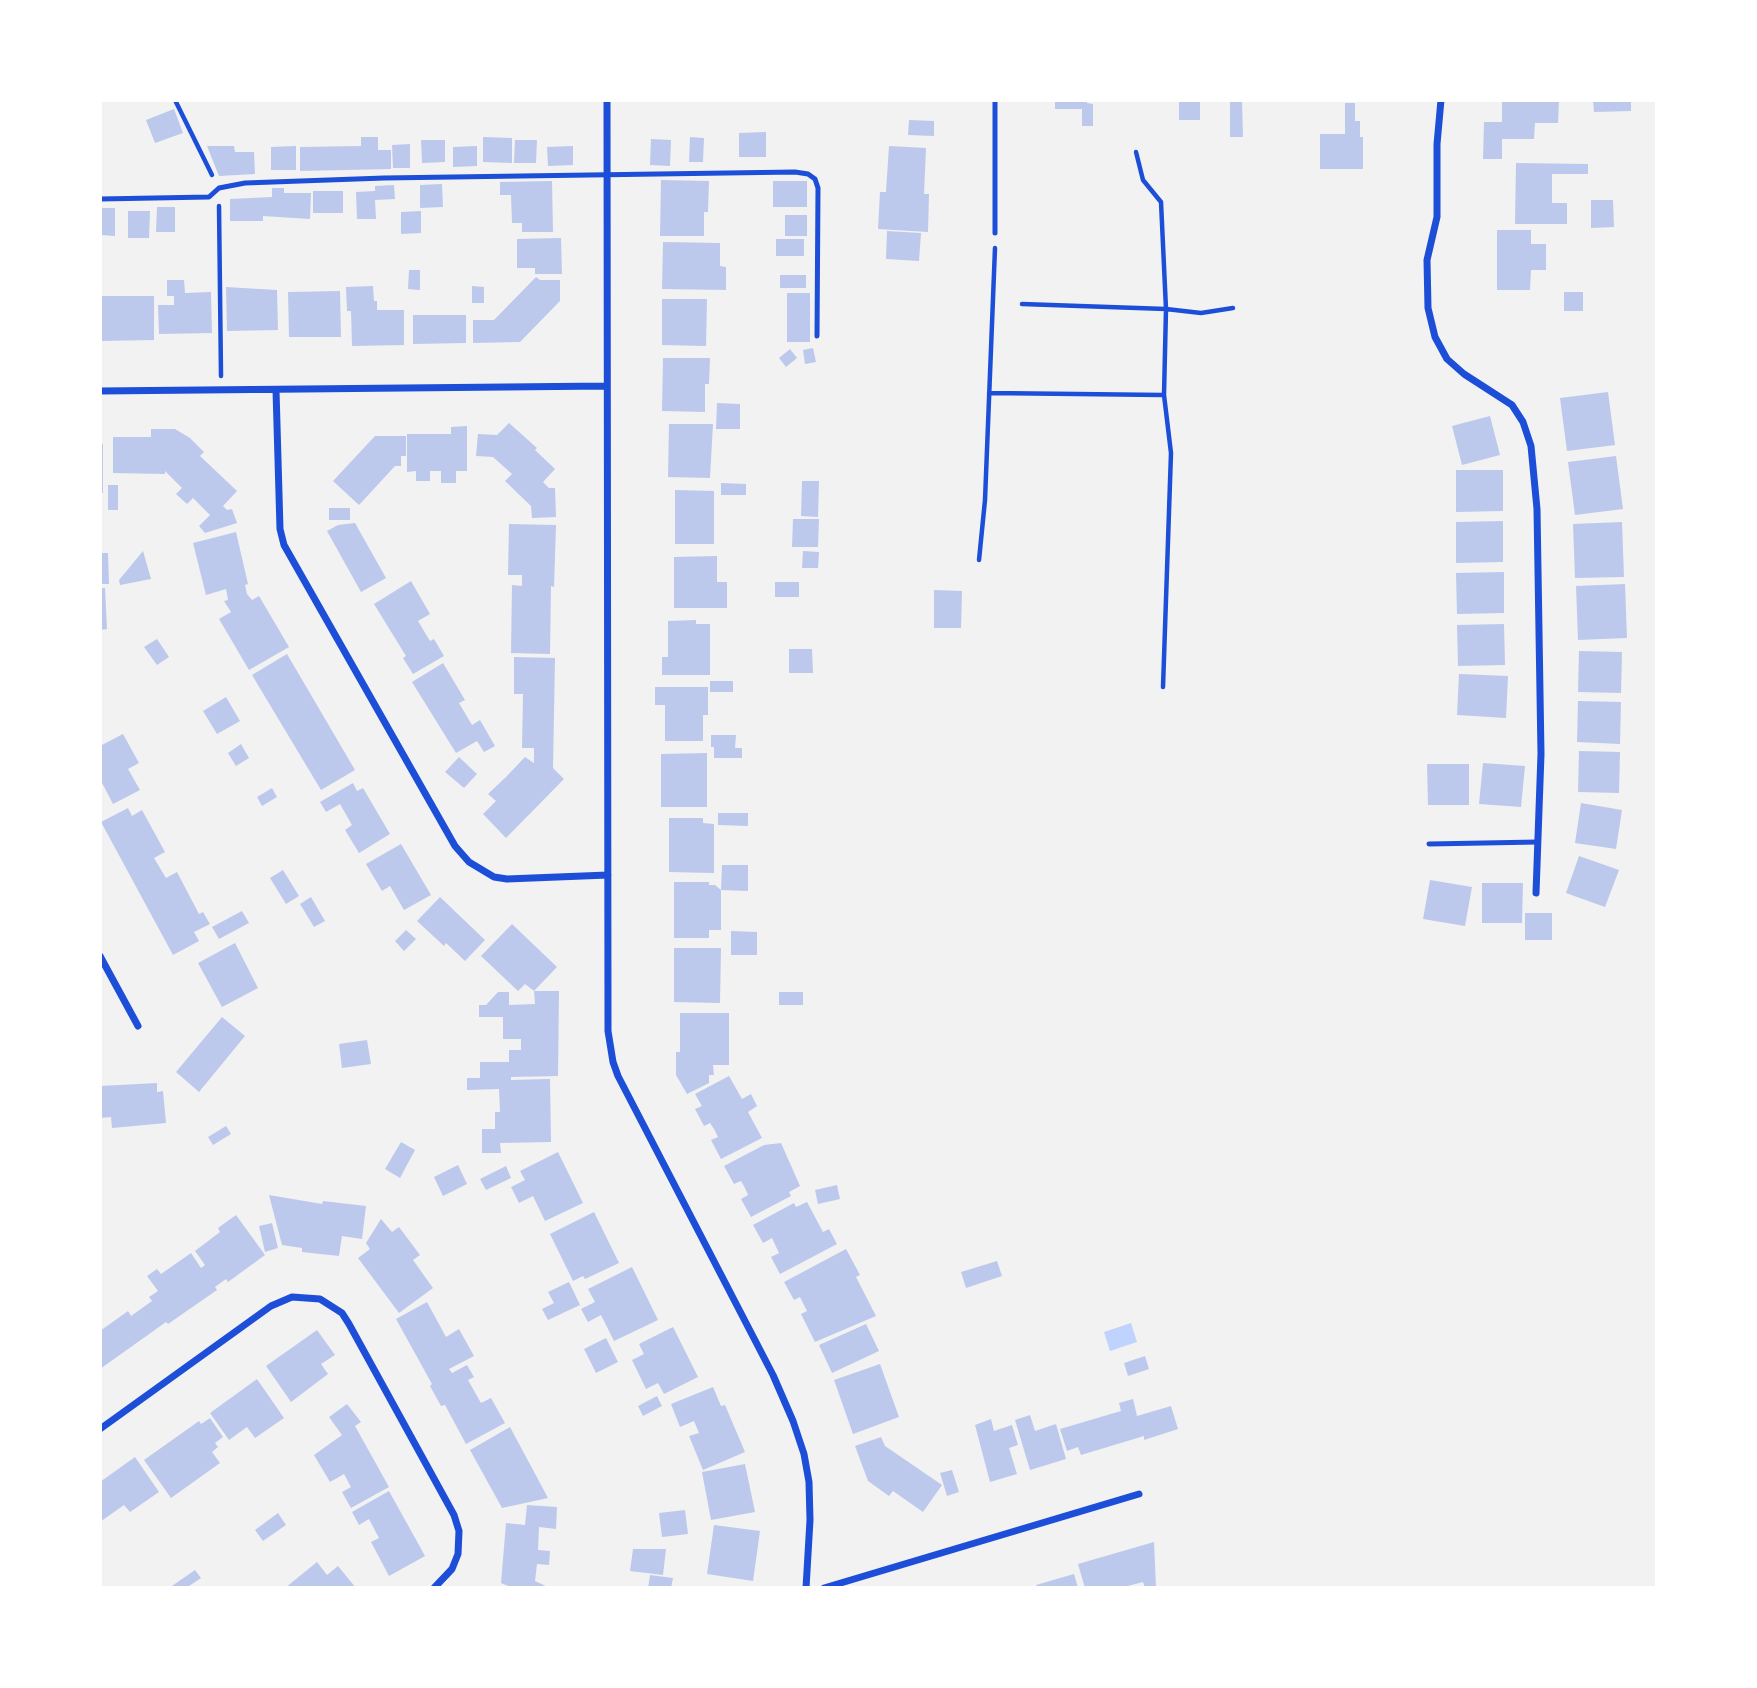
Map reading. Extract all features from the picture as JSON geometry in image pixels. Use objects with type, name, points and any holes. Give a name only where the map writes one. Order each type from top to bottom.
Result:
[{"type":"street","points":[[607,100],[608,1031],[612,1062],[773,1375],[793,1420],[804,1454],[809,1482],[807,1588]]},
{"type":"street","points":[[1441,100],[1437,144],[1437,217],[1427,260],[1428,308],[1435,337],[1447,359],[1464,374],[1512,405],[1523,422],[1531,446],[1537,509],[1541,754],[1536,893]]},
{"type":"street","points":[[100,391],[607,386]]},
{"type":"street","points":[[276,390],[280,529],[284,545],[455,846],[469,862],[494,877],[507,879],[608,875]]},
{"type":"street","points":[[100,956],[138,1026]]},
{"type":"street","points":[[100,1429],[271,1306],[292,1297],[320,1298],[342,1313],[349,1324],[454,1516],[459,1531],[458,1554],[452,1569],[434,1588]]},
{"type":"street","points":[[824,1588],[1139,1494]]},
{"type":"lane","points":[[995,100],[995,233]]},
{"type":"lane","points":[[100,199],[209,197],[219,188],[246,183],[606,175],[808,174],[815,179],[818,188],[817,336]]},
{"type":"lane","points":[[1429,844],[1538,842]]},
{"type":"path","points":[[175,100],[219,188],[221,391]]},
{"type":"path","points":[[1136,152],[1143,180],[1161,202],[1166,309],[1164,395],[1171,453],[1163,687]]},
{"type":"path","points":[[979,560],[985,500],[995,233]]},
{"type":"path","points":[[1022,304],[1166,309],[1201,313],[1233,307]]},
{"type":"path","points":[[989,393],[1164,395]]},
{"type":"water","points":[[1131,1323],[1137,1342],[1110,1351],[1104,1332]]},
{"type":"building","points":[[1055,100],[1087,100],[1087,103],[1093,104],[1093,126],[1082,126],[1082,109],[1055,109]]},
{"type":"building","points":[[1179,100],[1200,100],[1200,120],[1179,120]]},
{"type":"building","points":[[1230,100],[1242,100],[1243,137],[1230,137]]},
{"type":"building","points":[[1502,100],[1559,100],[1558,123],[1535,123],[1534,139],[1502,139],[1502,159],[1483,159],[1484,122],[1502,122]]},
{"type":"building","points":[[1593,100],[1631,100],[1631,111],[1594,112]]},
{"type":"building","points":[[1345,103],[1355,103],[1355,121],[1360,121],[1363,169],[1320,169],[1320,134],[1345,134]]},
{"type":"building","points":[[174,109],[183,133],[155,143],[146,120]]},
{"type":"building","points":[[909,120],[934,121],[934,136],[908,135]]},
{"type":"building","points":[[766,132],[766,157],[739,157],[739,133]]},
{"type":"building","points":[[361,137],[378,137],[378,150],[391,150],[391,169],[300,171],[300,147],[361,146]]},
{"type":"building","points":[[483,137],[512,138],[512,163],[483,162]]},
{"type":"building","points":[[690,137],[704,138],[703,162],[689,162]]},
{"type":"building","points":[[651,139],[671,140],[670,166],[650,165]]},
{"type":"building","points":[[421,140],[445,140],[445,162],[422,163]]},
{"type":"building","points":[[515,140],[537,140],[536,163],[514,163]]},
{"type":"building","points":[[410,144],[410,168],[393,168],[392,145]]},
{"type":"building","points":[[207,146],[234,146],[235,152],[254,152],[255,174],[219,176]]},
{"type":"building","points":[[296,146],[296,170],[271,170],[271,147]]},
{"type":"building","points":[[477,146],[477,166],[453,167],[453,147]]},
{"type":"building","points":[[573,146],[573,165],[548,166],[547,147]]},
{"type":"building","points":[[889,146],[926,148],[924,194],[929,194],[928,232],[878,229],[880,192],[886,192]]},
{"type":"building","points":[[1516,163],[1588,164],[1588,174],[1552,174],[1552,203],[1567,203],[1567,224],[1515,224]]},
{"type":"building","points":[[661,180],[709,181],[708,212],[704,212],[704,236],[660,236]]},
{"type":"building","points":[[552,181],[553,232],[522,232],[522,223],[512,223],[511,195],[500,195],[500,182]]},
{"type":"building","points":[[773,181],[807,181],[807,207],[773,207]]},
{"type":"building","points":[[442,184],[443,207],[420,208],[420,185]]},
{"type":"building","points":[[394,185],[395,199],[375,200],[376,219],[357,219],[356,192],[375,191],[375,186]]},
{"type":"building","points":[[272,188],[284,188],[284,193],[311,193],[310,219],[263,216],[263,221],[230,221],[230,199],[272,197]]},
{"type":"building","points":[[313,191],[343,191],[343,213],[313,213]]},
{"type":"building","points":[[1591,200],[1613,200],[1614,227],[1591,228]]},
{"type":"building","points":[[157,207],[175,207],[175,232],[156,232]]},
{"type":"building","points":[[101,208],[115,208],[115,236],[101,235]]},
{"type":"building","points":[[128,211],[150,211],[149,238],[128,238]]},
{"type":"building","points":[[421,211],[421,233],[401,234],[401,212]]},
{"type":"building","points":[[785,215],[807,215],[807,236],[785,236]]},
{"type":"building","points":[[1497,230],[1531,230],[1531,244],[1546,244],[1546,270],[1531,270],[1530,290],[1497,290]]},
{"type":"building","points":[[887,231],[921,233],[919,261],[886,259]]},
{"type":"building","points":[[561,238],[562,274],[535,274],[535,268],[517,268],[517,239]]},
{"type":"building","points":[[776,239],[804,239],[804,256],[776,256]]},
{"type":"building","points":[[663,242],[720,243],[720,266],[726,267],[726,290],[662,289]]},
{"type":"building","points":[[409,270],[420,270],[420,290],[408,289]]},
{"type":"building","points":[[780,275],[806,275],[806,288],[780,288]]},
{"type":"building","points":[[536,277],[540,280],[560,280],[560,301],[520,342],[473,343],[473,320],[494,320]]},
{"type":"building","points":[[167,280],[184,280],[185,293],[211,292],[212,333],[159,334],[158,305],[174,305],[174,296],[167,296]]},
{"type":"building","points":[[373,286],[377,310],[404,310],[404,345],[352,346],[351,311],[347,311],[346,287]]},
{"type":"building","points":[[472,286],[484,287],[484,303],[472,303]]},
{"type":"building","points":[[226,287],[277,290],[278,330],[227,331]]},
{"type":"building","points":[[340,291],[341,337],[289,337],[288,292]]},
{"type":"building","points":[[1564,292],[1583,292],[1583,311],[1564,311]]},
{"type":"building","points":[[787,293],[810,293],[810,342],[787,342]]},
{"type":"building","points":[[100,296],[154,296],[154,340],[101,341]]},
{"type":"building","points":[[662,299],[707,299],[706,346],[662,345]]},
{"type":"building","points":[[413,315],[466,315],[466,343],[413,344]]},
{"type":"building","points":[[813,348],[816,362],[805,364],[803,350]]},
{"type":"building","points":[[790,349],[797,358],[786,367],[779,358]]},
{"type":"building","points":[[663,358],[710,358],[709,384],[705,384],[705,412],[662,411]]},
{"type":"building","points":[[1608,392],[1615,445],[1567,451],[1560,398]]},
{"type":"building","points":[[717,403],[740,404],[740,429],[716,429]]},
{"type":"building","points":[[1490,416],[1500,455],[1462,465],[1452,426]]},
{"type":"building","points":[[509,423],[537,448],[535,450],[555,469],[543,482],[549,488],[555,488],[556,517],[532,518],[531,506],[505,481],[512,474],[493,457],[476,456],[478,434],[497,435]]},
{"type":"building","points":[[669,424],[713,424],[710,478],[668,477]]},
{"type":"building","points":[[467,426],[467,471],[456,471],[456,483],[441,483],[441,471],[430,471],[430,481],[416,481],[416,471],[407,472],[407,434],[451,434],[451,427]]},
{"type":"building","points":[[151,429],[175,429],[190,438],[204,452],[200,456],[237,491],[223,506],[227,510],[232,509],[237,523],[205,533],[199,526],[210,515],[193,498],[187,504],[176,494],[182,488],[165,471],[165,474],[113,473],[113,437],[151,437]]},
{"type":"building","points":[[375,436],[406,436],[406,456],[401,456],[401,466],[395,466],[359,505],[333,481]]},
{"type":"building","points":[[100,444],[103,444],[103,493],[100,493]]},
{"type":"building","points":[[1616,456],[1623,509],[1575,515],[1568,462]]},
{"type":"building","points":[[1456,470],[1503,470],[1503,511],[1456,512]]},
{"type":"building","points":[[802,481],[819,481],[818,517],[801,516]]},
{"type":"building","points":[[721,483],[746,484],[746,495],[721,495]]},
{"type":"building","points":[[108,485],[118,485],[118,510],[108,510]]},
{"type":"building","points":[[675,490],[714,491],[714,544],[675,544]]},
{"type":"building","points":[[329,508],[350,508],[350,520],[329,520]]},
{"type":"building","points":[[793,519],[819,519],[818,547],[792,547]]},
{"type":"building","points":[[1503,521],[1503,562],[1456,563],[1456,522]]},
{"type":"building","points":[[1622,522],[1624,577],[1575,578],[1573,524]]},
{"type":"building","points":[[355,523],[386,578],[361,592],[327,531],[338,525]]},
{"type":"building","points":[[509,524],[556,525],[554,587],[551,586],[550,654],[511,653],[512,585],[522,586],[522,575],[508,575]]},
{"type":"building","points":[[236,532],[248,584],[245,585],[247,594],[252,600],[259,596],[289,647],[249,670],[219,619],[231,612],[224,601],[228,600],[226,589],[206,595],[193,543]]},
{"type":"building","points":[[143,551],[151,579],[120,585],[119,580]]},
{"type":"building","points":[[803,551],[819,552],[818,568],[802,568]]},
{"type":"building","points":[[100,553],[108,553],[109,584],[100,584]]},
{"type":"building","points":[[717,556],[717,582],[727,582],[727,608],[674,608],[674,557]]},
{"type":"building","points":[[1504,572],[1504,613],[1457,614],[1456,573]]},
{"type":"building","points":[[411,581],[430,614],[418,621],[430,641],[434,639],[444,656],[413,674],[403,658],[406,656],[374,604]]},
{"type":"building","points":[[775,582],[799,582],[799,597],[775,597]]},
{"type":"building","points":[[1625,584],[1627,638],[1578,640],[1576,586]]},
{"type":"building","points":[[100,588],[105,588],[107,629],[100,630]]},
{"type":"building","points":[[934,590],[962,591],[961,628],[934,628]]},
{"type":"building","points":[[696,620],[696,624],[710,624],[710,675],[662,675],[662,657],[668,657],[668,621]]},
{"type":"building","points":[[1504,624],[1505,665],[1458,666],[1457,625]]},
{"type":"building","points":[[157,639],[169,657],[157,665],[144,647]]},
{"type":"building","points":[[789,649],[812,649],[813,673],[789,673]]},
{"type":"building","points":[[1579,651],[1622,652],[1621,693],[1578,692]]},
{"type":"building","points":[[287,654],[355,770],[321,790],[252,675]]},
{"type":"building","points":[[514,657],[555,658],[553,768],[564,779],[506,838],[483,814],[496,801],[488,794],[525,757],[534,763],[534,748],[522,748],[523,694],[514,694]]},
{"type":"building","points":[[443,663],[465,700],[459,703],[472,725],[480,720],[495,746],[484,752],[477,741],[456,753],[412,682]]},
{"type":"building","points":[[1459,674],[1508,676],[1506,718],[1457,715]]},
{"type":"building","points":[[710,681],[733,681],[733,692],[710,692]]},
{"type":"building","points":[[655,687],[708,687],[708,715],[703,715],[703,741],[665,741],[665,705],[655,705]]},
{"type":"building","points":[[226,697],[240,721],[217,734],[203,711]]},
{"type":"building","points":[[1578,701],[1621,702],[1620,744],[1577,742]]},
{"type":"building","points":[[123,734],[139,763],[128,769],[140,790],[113,804],[100,779],[100,746]]},
{"type":"building","points":[[711,735],[736,735],[735,748],[742,748],[742,758],[714,758]]},
{"type":"building","points":[[241,744],[249,758],[236,766],[228,753]]},
{"type":"building","points":[[1579,751],[1620,752],[1619,793],[1578,792]]},
{"type":"building","points":[[707,753],[707,807],[661,807],[661,754]]},
{"type":"building","points":[[459,757],[477,774],[464,788],[445,772]]},
{"type":"building","points":[[1483,763],[1525,766],[1521,807],[1479,804]]},
{"type":"building","points":[[1427,764],[1469,764],[1469,805],[1428,805]]},
{"type":"building","points":[[353,783],[357,791],[363,788],[390,834],[359,853],[345,830],[352,825],[340,804],[326,812],[320,802]]},
{"type":"building","points":[[272,788],[277,797],[262,806],[257,797]]},
{"type":"building","points":[[1581,803],[1622,810],[1616,849],[1575,843]]},
{"type":"building","points":[[128,808],[132,816],[142,810],[165,852],[154,858],[166,878],[177,872],[199,914],[203,912],[210,924],[194,932],[199,941],[173,955],[101,822]]},
{"type":"building","points":[[718,813],[748,813],[748,826],[718,825]]},
{"type":"building","points":[[669,818],[703,818],[703,823],[714,824],[714,873],[669,872]]},
{"type":"building","points":[[401,844],[431,895],[404,910],[390,886],[382,891],[366,864]]},
{"type":"building","points":[[1579,856],[1619,870],[1605,907],[1566,893]]},
{"type":"building","points":[[722,865],[748,865],[748,891],[721,890]]},
{"type":"building","points":[[283,870],[299,896],[286,904],[270,878]]},
{"type":"building","points":[[1430,880],[1472,887],[1465,926],[1423,919]]},
{"type":"building","points":[[674,882],[709,882],[709,885],[715,885],[721,890],[721,930],[709,930],[709,938],[674,938]]},
{"type":"building","points":[[1482,883],[1523,883],[1522,923],[1482,923]]},
{"type":"building","points":[[311,897],[325,921],[314,927],[300,904]]},
{"type":"building","points":[[440,897],[485,940],[465,961],[417,921]]},
{"type":"building","points":[[242,911],[249,923],[219,939],[212,927]]},
{"type":"building","points":[[1525,913],[1552,913],[1552,940],[1525,940]]},
{"type":"building","points":[[512,924],[557,967],[534,991],[525,984],[518,991],[481,956]]},
{"type":"building","points":[[406,930],[416,939],[404,951],[395,941]]},
{"type":"building","points":[[731,931],[757,932],[757,955],[731,955]]},
{"type":"building","points":[[235,943],[258,988],[222,1007],[198,963]]},
{"type":"building","points":[[674,948],[721,948],[720,1003],[674,1002]]},
{"type":"building","points":[[534,991],[559,991],[558,1076],[511,1077],[511,1080],[550,1079],[551,1142],[500,1143],[501,1153],[482,1153],[482,1129],[495,1129],[495,1112],[500,1112],[499,1089],[467,1090],[467,1078],[480,1078],[480,1062],[509,1062],[509,1050],[521,1050],[521,1039],[503,1039],[503,1017],[479,1017],[479,1005],[486,1005],[498,992],[509,992],[509,1005],[535,1004]]},
{"type":"building","points":[[779,992],[803,992],[803,1005],[779,1005]]},
{"type":"building","points":[[680,1013],[729,1013],[729,1065],[713,1065],[714,1075],[709,1075],[709,1083],[687,1094],[676,1075],[676,1052],[680,1052]]},
{"type":"building","points":[[222,1017],[245,1036],[199,1092],[176,1072]]},
{"type":"building","points":[[367,1040],[371,1064],[342,1068],[339,1044]]},
{"type":"building","points":[[729,1076],[742,1099],[751,1094],[757,1106],[748,1112],[762,1138],[721,1159],[711,1140],[718,1137],[714,1129],[710,1123],[704,1126],[695,1109],[702,1106],[695,1094]]},
{"type":"building","points":[[157,1083],[157,1092],[163,1091],[166,1123],[112,1128],[111,1117],[100,1118],[100,1086]]},
{"type":"building","points":[[226,1126],[231,1134],[213,1145],[208,1137]]},
{"type":"building","points":[[401,1142],[415,1150],[400,1178],[385,1169]]},
{"type":"building","points":[[781,1143],[800,1186],[789,1192],[791,1196],[751,1217],[741,1199],[748,1195],[745,1188],[741,1181],[734,1184],[724,1166],[764,1145]]},
{"type":"building","points":[[558,1152],[583,1203],[545,1221],[533,1196],[519,1203],[511,1187],[525,1180],[520,1171]]},
{"type":"building","points":[[458,1165],[467,1184],[443,1196],[434,1177]]},
{"type":"building","points":[[506,1166],[511,1178],[486,1190],[480,1179]]},
{"type":"building","points":[[837,1185],[840,1199],[818,1204],[815,1190]]},
{"type":"building","points":[[269,1195],[322,1204],[323,1201],[366,1206],[362,1239],[342,1236],[339,1256],[302,1252],[302,1248],[282,1245]]},
{"type":"building","points":[[807,1202],[823,1232],[829,1229],[837,1244],[780,1274],[771,1257],[779,1253],[772,1238],[763,1243],[753,1225],[794,1203],[796,1207]]},
{"type":"building","points":[[594,1212],[619,1263],[585,1279],[583,1276],[573,1281],[550,1234]]},
{"type":"building","points":[[236,1215],[265,1255],[228,1282],[226,1279],[215,1287],[217,1290],[100,1369],[100,1331],[128,1311],[131,1316],[152,1301],[149,1297],[158,1291],[147,1276],[157,1269],[161,1274],[191,1253],[201,1268],[205,1265],[195,1251],[220,1232],[218,1228]]},
{"type":"building","points":[[381,1219],[392,1232],[399,1227],[420,1255],[413,1260],[433,1288],[399,1313],[358,1258],[370,1249],[366,1243]]},
{"type":"building","points":[[272,1223],[278,1248],[265,1252],[259,1226]]},
{"type":"building","points":[[846,1249],[860,1275],[856,1277],[876,1316],[815,1342],[801,1314],[807,1311],[800,1297],[794,1300],[784,1282]]},
{"type":"building","points":[[997,1261],[1002,1276],[966,1288],[961,1272]]},
{"type":"building","points":[[632,1267],[658,1320],[614,1341],[601,1315],[588,1322],[581,1309],[595,1302],[588,1289]]},
{"type":"building","points":[[569,1282],[580,1305],[548,1320],[542,1309],[554,1303],[548,1292]]},
{"type":"building","points":[[427,1302],[446,1337],[459,1329],[474,1356],[449,1369],[452,1373],[467,1365],[474,1377],[468,1380],[481,1403],[491,1398],[505,1423],[466,1444],[445,1405],[441,1406],[430,1386],[432,1384],[396,1319]]},
{"type":"building","points":[[866,1324],[879,1351],[832,1373],[819,1345]]},
{"type":"building","points":[[673,1327],[698,1377],[664,1394],[658,1383],[646,1389],[632,1360],[644,1354],[639,1344]]},
{"type":"building","points":[[317,1330],[335,1355],[321,1364],[328,1374],[291,1402],[266,1366]]},
{"type":"building","points":[[606,1338],[618,1362],[596,1373],[584,1349]]},
{"type":"building","points":[[1145,1356],[1149,1369],[1128,1376],[1124,1363]]},
{"type":"building","points":[[880,1364],[899,1417],[853,1434],[834,1380]]},
{"type":"building","points":[[257,1379],[284,1418],[255,1438],[247,1427],[229,1440],[210,1413]]},
{"type":"building","points":[[713,1387],[721,1406],[725,1405],[745,1452],[703,1470],[689,1436],[699,1433],[694,1421],[680,1427],[671,1404]]},
{"type":"building","points":[[657,1396],[662,1406],[643,1416],[638,1406]]},
{"type":"building","points":[[1133,1399],[1137,1416],[1171,1406],[1178,1429],[1081,1455],[1078,1447],[1067,1451],[1060,1429],[1121,1411],[1119,1403]]},
{"type":"building","points":[[347,1404],[361,1422],[355,1426],[389,1487],[351,1508],[342,1492],[351,1487],[344,1474],[330,1482],[314,1455],[342,1435],[329,1417]]},
{"type":"building","points":[[1030,1415],[1035,1431],[1056,1424],[1066,1459],[1030,1470],[1015,1420]]},
{"type":"building","points":[[210,1418],[223,1437],[215,1443],[218,1447],[212,1452],[220,1463],[171,1498],[144,1460],[199,1421],[201,1424]]},
{"type":"building","points":[[991,1419],[994,1431],[1012,1425],[1018,1445],[1009,1448],[1017,1474],[990,1482],[975,1425]]},
{"type":"building","points":[[510,1427],[548,1498],[502,1508],[470,1450]]},
{"type":"building","points":[[881,1437],[885,1446],[942,1485],[923,1512],[893,1491],[889,1496],[868,1481],[855,1446]]},
{"type":"building","points":[[135,1457],[159,1492],[130,1512],[124,1505],[100,1522],[100,1482]]},
{"type":"building","points":[[745,1464],[755,1512],[711,1520],[702,1472]]},
{"type":"building","points":[[952,1470],[959,1492],[947,1496],[940,1473]]},
{"type":"building","points":[[389,1491],[425,1556],[389,1576],[371,1542],[379,1538],[369,1519],[359,1525],[352,1512]]},
{"type":"building","points":[[527,1505],[557,1507],[556,1529],[539,1527],[538,1550],[550,1551],[549,1565],[537,1564],[535,1581],[550,1588],[513,1588],[501,1583],[506,1523],[525,1525]]},
{"type":"building","points":[[685,1510],[688,1534],[662,1537],[659,1513]]},
{"type":"building","points":[[278,1513],[286,1525],[263,1541],[255,1530]]},
{"type":"building","points":[[714,1525],[760,1531],[753,1581],[707,1574]]},
{"type":"building","points":[[1154,1542],[1156,1587],[1145,1588],[1143,1582],[1120,1588],[1085,1588],[1078,1564]]},
{"type":"building","points":[[633,1549],[666,1549],[663,1575],[630,1571]]},
{"type":"building","points":[[317,1562],[327,1575],[338,1566],[356,1588],[285,1588]]},
{"type":"building","points":[[195,1570],[201,1578],[186,1588],[169,1588]]},
{"type":"building","points":[[1074,1574],[1078,1588],[1037,1588],[1036,1585]]},
{"type":"building","points":[[650,1575],[673,1578],[671,1588],[648,1588]]}]
